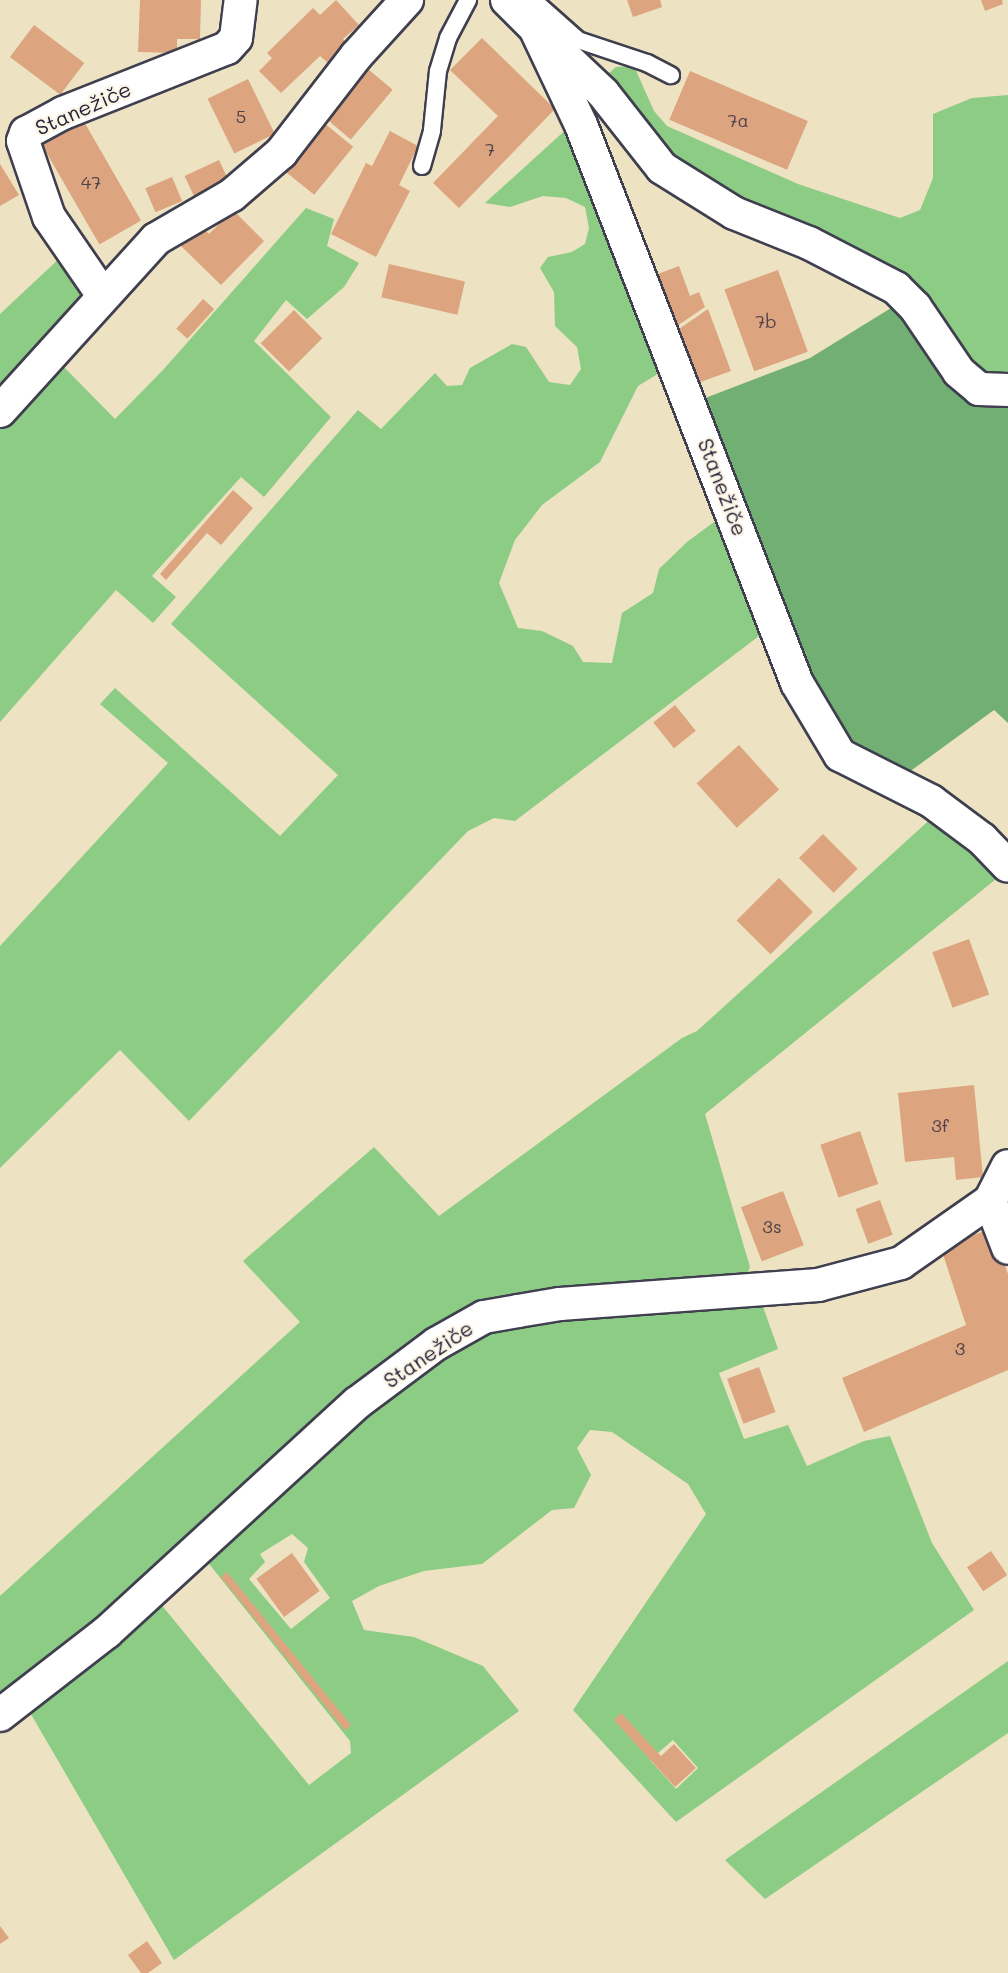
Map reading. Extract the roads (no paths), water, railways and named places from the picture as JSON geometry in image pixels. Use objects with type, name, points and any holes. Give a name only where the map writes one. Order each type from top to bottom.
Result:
[{"type":"street","name":"Stanežiče","points":[[102,294],[49,217],[23,141],[26,133],[63,113],[227,48],[236,38],[241,0]]},
{"type":"street","points":[[0,411],[102,294],[156,239],[232,195],[281,153],[356,56],[407,0]]},
{"type":"street","name":"Stanežiče","points":[[507,0],[534,14],[603,93],[662,168],[734,213],[809,243],[897,288],[915,307],[959,372],[979,389],[1008,390]]},
{"type":"street","name":"Stanežiče","points":[[534,14],[581,125],[797,683],[840,756],[931,801],[982,839],[1008,866]]},
{"type":"street","name":"Stanežiče","points":[[0,1715],[107,1632],[357,1403],[436,1344],[484,1317],[560,1304],[818,1285],[901,1263],[990,1201],[1008,1166]]},
{"type":"street","points":[[990,1201],[1008,1248]]},
{"type":"lane","points":[[422,166],[432,130],[438,71],[448,38],[468,0]]},
{"type":"lane","points":[[534,14],[578,40],[648,63],[671,75]]}]
